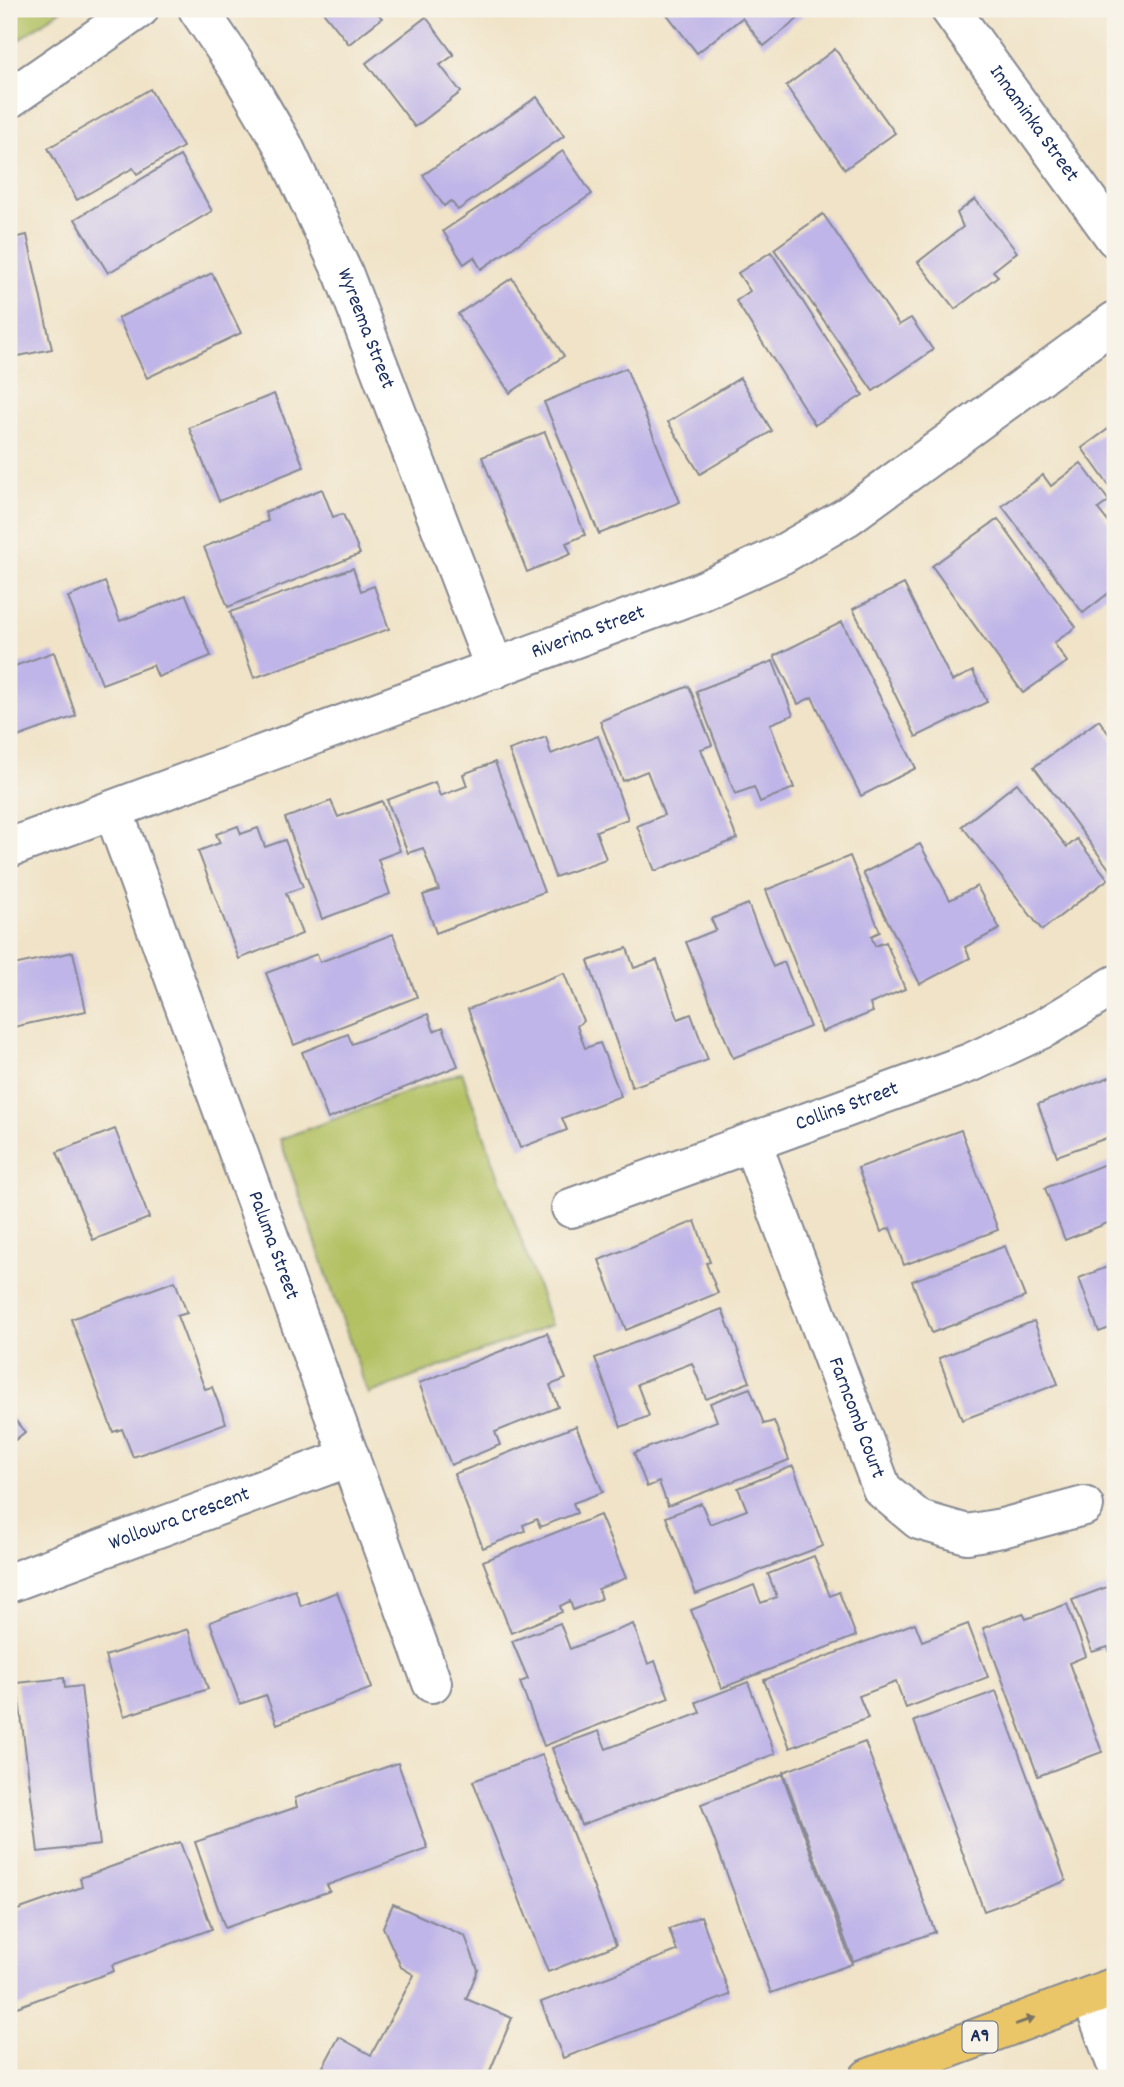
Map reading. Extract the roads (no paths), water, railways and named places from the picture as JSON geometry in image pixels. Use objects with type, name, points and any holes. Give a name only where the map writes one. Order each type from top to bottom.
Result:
[{"type":"highway","name":"A9","points":[[869,2078],[1103,1991]]},
{"type":"street","points":[[9,99],[139,9]]},
{"type":"street","name":"Wyreema Street","points":[[198,9],[236,65],[282,145],[344,275],[495,669]]},
{"type":"street","name":"Innaminka Street","points":[[950,9],[1115,238]]},
{"type":"street","name":"Riverina Street","points":[[9,848],[700,592],[781,555],[868,502],[1115,321]]},
{"type":"street","name":"Paluma Street","points":[[113,810],[432,1683]]},
{"type":"street","name":"Collins Street","points":[[571,1208],[972,1062],[1046,1027],[1115,985]]},
{"type":"street","name":"Farncomb Court","points":[[752,1143],[882,1489],[919,1520],[967,1534],[1002,1528],[1084,1506]]},
{"type":"street","name":"Wollowra Crescent","points":[[9,1583],[350,1457]]},
{"type":"street","points":[[1103,1991],[1115,2061]]}]
